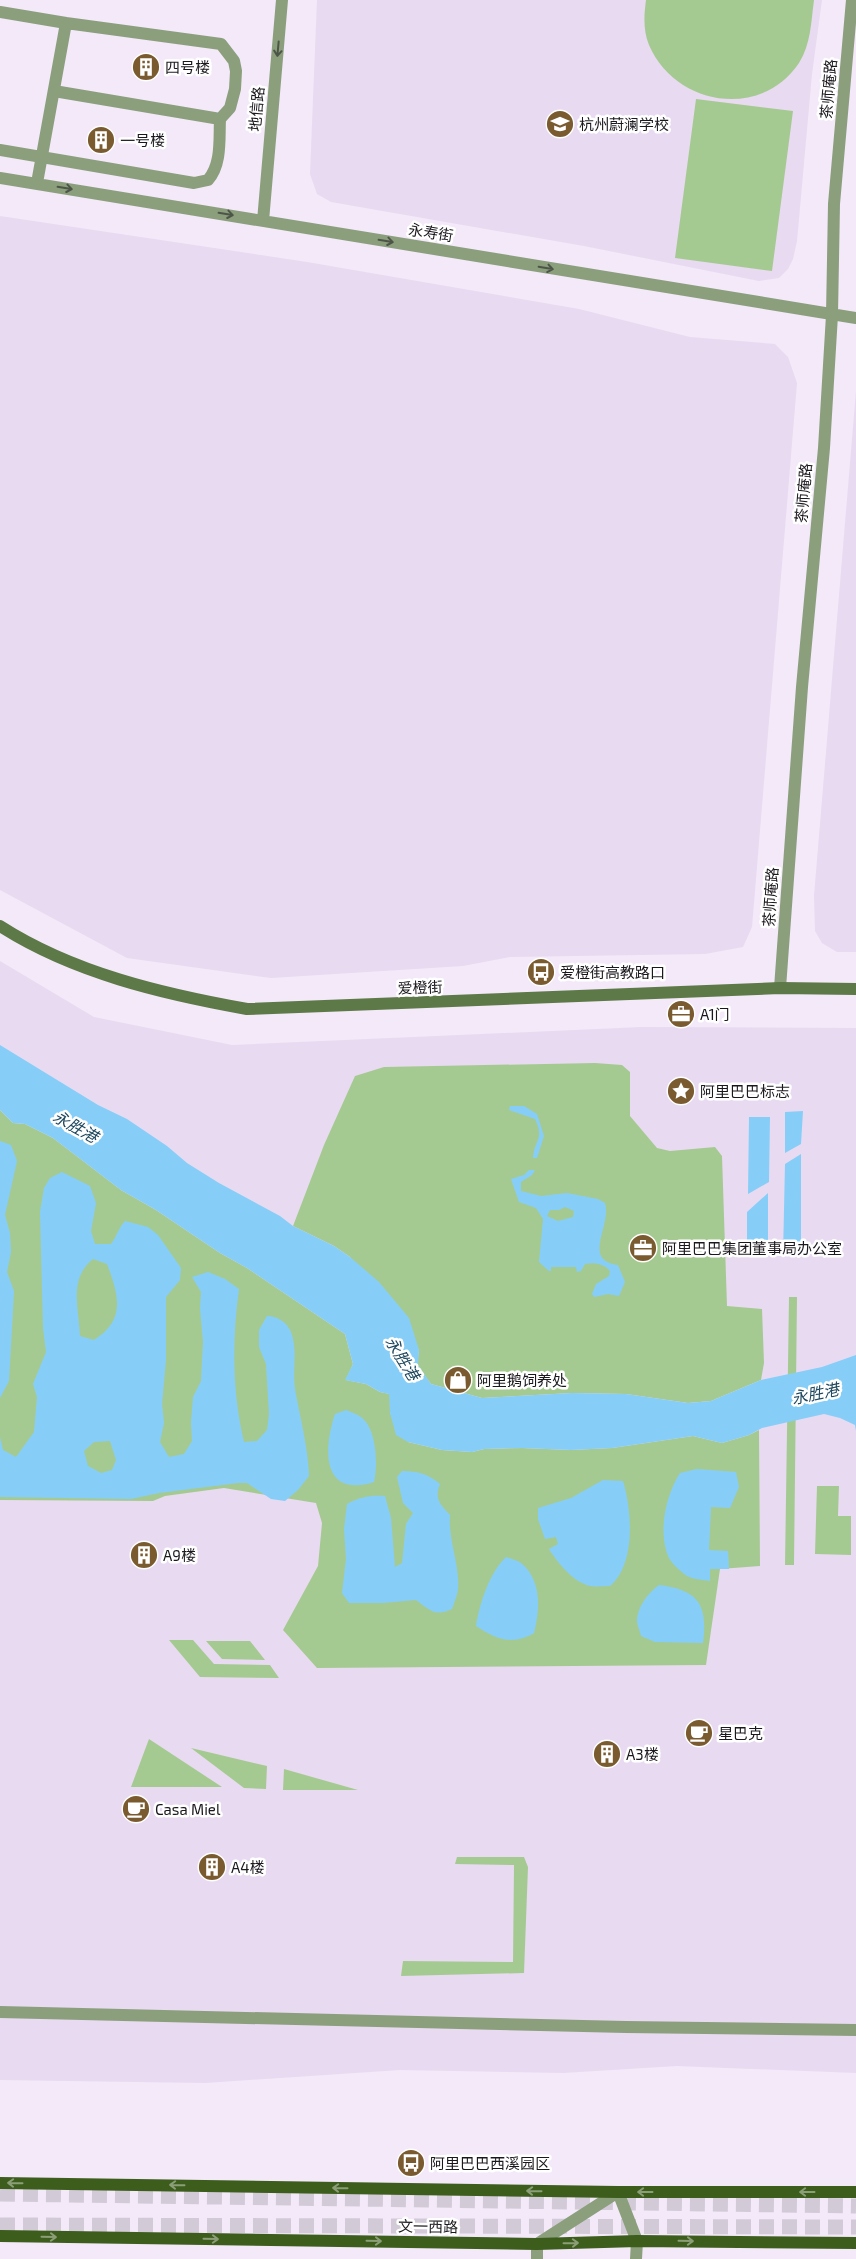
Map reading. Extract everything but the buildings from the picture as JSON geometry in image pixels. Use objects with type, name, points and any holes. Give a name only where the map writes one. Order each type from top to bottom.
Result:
[{"type":"main road","points":[[0,2183],[618,2192],[856,2192]]},
{"type":"main road","name":"文一西路","points":[[0,2236],[537,2244],[637,2241],[856,2243]]},
{"type":"street","name":"地信路","points":[[263,220],[282,0]]},
{"type":"street","name":"茶师庵路","points":[[780,988],[802,696],[824,448],[832,315],[834,204],[852,0]]},
{"type":"street","points":[[0,12],[220,44],[234,60],[236,71],[235,89],[230,108],[220,119],[219,152],[214,173],[208,180],[194,183],[0,150]]},
{"type":"street","points":[[37,183],[66,23]]},
{"type":"street","points":[[54,91],[220,119]]},
{"type":"street","name":"永寿街","points":[[0,178],[856,318]]},
{"type":"street","name":"爱橙街","points":[[0,926],[28,944],[124,982],[171,995],[247,1009],[780,988],[856,989]]},
{"type":"street","points":[[0,2012],[856,2030]]},
{"type":"street","points":[[538,2259],[537,2244],[618,2192],[637,2241],[636,2259]]},
{"type":"shaded area","name":"杭州蔚澜学校","points":[[317,0],[822,0],[812,74],[797,241],[793,259],[788,269],[779,278],[759,281],[584,246],[331,202],[317,194],[310,174]]},
{"type":"shaded area","points":[[0,216],[307,262],[579,309],[690,337],[775,344],[788,357],[797,383],[752,927],[743,947],[705,954],[510,957],[463,966],[271,978],[127,958],[0,890]]},
{"type":"shaded area","points":[[856,391],[856,952],[837,952],[822,943],[815,931],[814,896]]},
{"type":"shaded area","points":[[0,961],[94,1017],[232,1045],[642,1027],[856,1028],[856,2073],[677,2066],[563,2073],[400,2070],[205,2083],[0,2080]]},
{"type":"green space","points":[[646,0],[814,0],[808,41],[803,56],[783,81],[763,93],[742,98],[720,98],[698,93],[678,82],[661,66],[649,45],[646,34],[644,17]]},
{"type":"green space","points":[[696,99],[793,111],[772,271],[675,258]]},
{"type":"green space","points":[[595,1063],[622,1065],[630,1072],[630,1116],[657,1148],[670,1151],[715,1147],[722,1156],[727,1306],[762,1309],[764,1363],[761,1380],[711,1401],[688,1403],[626,1394],[572,1393],[482,1398],[431,1384],[417,1365],[419,1350],[350,1257],[334,1246],[293,1226],[324,1145],[355,1076],[384,1067]]},
{"type":"green space","points":[[0,1110],[13,1123],[25,1124],[53,1138],[121,1190],[247,1268],[345,1334],[353,1364],[346,1380],[366,1384],[380,1392],[390,1394],[390,1413],[408,1442],[442,1450],[472,1452],[484,1449],[522,1448],[571,1450],[612,1448],[693,1436],[722,1443],[759,1430],[760,1566],[720,1569],[706,1665],[317,1668],[283,1630],[318,1566],[322,1523],[316,1503],[224,1488],[165,1496],[153,1501],[0,1500]]},
{"type":"green space","points":[[789,1297],[797,1297],[794,1565],[785,1565]]},
{"type":"green space","points":[[817,1486],[839,1486],[838,1516],[851,1516],[851,1555],[815,1554]]},
{"type":"green space","points":[[169,1640],[193,1640],[214,1664],[270,1665],[279,1678],[200,1677]]},
{"type":"green space","points":[[206,1641],[250,1641],[265,1660],[222,1659]]},
{"type":"green space","points":[[149,1739],[222,1787],[131,1787]]},
{"type":"green space","points":[[191,1748],[267,1766],[266,1789],[244,1788]]},
{"type":"green space","points":[[284,1769],[358,1790],[283,1790]]},
{"type":"green space","points":[[457,1857],[524,1857],[528,1867],[524,1973],[401,1976],[403,1961],[513,1962],[514,1865],[455,1864]]},
{"type":"water","name":"永胜港","points":[[0,1045],[98,1105],[127,1119],[167,1146],[187,1163],[219,1183],[280,1216],[293,1226],[334,1246],[350,1257],[379,1282],[409,1318],[419,1350],[418,1365],[431,1384],[482,1398],[572,1393],[626,1394],[688,1403],[711,1401],[761,1380],[822,1367],[856,1355],[856,1431],[855,1425],[840,1418],[824,1414],[762,1428],[749,1435],[722,1443],[693,1436],[612,1448],[571,1450],[484,1449],[472,1452],[442,1450],[408,1442],[396,1435],[390,1413],[389,1394],[380,1392],[366,1384],[345,1380],[353,1364],[345,1334],[247,1268],[121,1190],[53,1138],[25,1124],[13,1123],[0,1110]]},
{"type":"water","points":[[510,1106],[524,1106],[537,1114],[544,1136],[537,1158],[533,1158],[539,1136],[535,1119],[509,1110]]},
{"type":"water","points":[[803,1111],[801,1144],[785,1153],[785,1112]]},
{"type":"water","points":[[749,1117],[770,1117],[769,1182],[748,1194]]},
{"type":"water","points":[[0,1141],[11,1145],[17,1161],[5,1215],[10,1233],[11,1252],[7,1272],[14,1291],[9,1381],[0,1398]]},
{"type":"water","points":[[801,1154],[801,1255],[783,1255],[785,1164]]},
{"type":"water","points":[[529,1170],[535,1170],[532,1175],[521,1182],[521,1191],[541,1196],[567,1193],[598,1199],[605,1203],[605,1222],[599,1249],[601,1256],[607,1262],[618,1265],[625,1282],[619,1296],[608,1294],[594,1297],[592,1294],[596,1284],[609,1276],[610,1271],[602,1265],[596,1263],[585,1264],[581,1271],[577,1272],[576,1267],[551,1267],[551,1271],[549,1271],[539,1262],[543,1219],[536,1208],[519,1202],[511,1179],[524,1175]],"holes":[[[565,1207],[574,1211],[573,1217],[558,1221],[547,1216],[550,1210],[559,1210]]]},
{"type":"water","points":[[62,1172],[90,1186],[96,1203],[91,1231],[95,1244],[111,1244],[125,1221],[148,1227],[158,1235],[181,1268],[180,1280],[166,1297],[166,1360],[162,1404],[164,1423],[160,1442],[169,1457],[184,1454],[192,1441],[193,1397],[201,1381],[203,1342],[200,1308],[201,1292],[192,1277],[208,1272],[225,1279],[239,1289],[235,1327],[234,1366],[237,1404],[244,1442],[257,1441],[267,1430],[269,1414],[266,1364],[259,1347],[259,1330],[267,1316],[278,1318],[287,1325],[293,1339],[295,1389],[309,1476],[298,1490],[285,1501],[271,1499],[247,1483],[159,1493],[131,1499],[0,1497],[0,1437],[3,1450],[16,1457],[34,1432],[37,1397],[33,1384],[46,1352],[43,1328],[40,1212],[44,1188],[50,1178]],"holes":[[[93,1259],[107,1264],[117,1297],[115,1316],[111,1324],[94,1340],[80,1336],[77,1305],[80,1276]],[[110,1441],[116,1460],[112,1470],[101,1473],[88,1466],[84,1451],[94,1442]]]},
{"type":"water","points":[[768,1193],[768,1254],[747,1255],[747,1212]]},
{"type":"water","points":[[346,1410],[361,1417],[370,1430],[376,1457],[374,1482],[357,1485],[344,1483],[336,1477],[330,1468],[328,1456],[331,1428],[335,1414]]},
{"type":"water","points":[[697,1469],[736,1472],[739,1487],[730,1508],[711,1507],[709,1550],[728,1551],[729,1569],[710,1569],[710,1581],[689,1577],[676,1567],[668,1556],[665,1546],[665,1513],[675,1482],[680,1473]]},
{"type":"water","points":[[402,1471],[422,1474],[440,1484],[438,1498],[443,1508],[450,1515],[458,1580],[458,1590],[452,1609],[441,1612],[432,1611],[416,1600],[383,1603],[349,1603],[342,1593],[346,1559],[344,1529],[347,1504],[365,1497],[385,1496],[391,1518],[395,1567],[402,1563],[406,1524],[413,1513],[403,1503],[397,1477]]},
{"type":"water","points":[[603,1480],[623,1481],[630,1522],[630,1536],[624,1565],[618,1576],[610,1586],[592,1586],[584,1584],[572,1576],[561,1566],[549,1549],[558,1544],[556,1537],[545,1539],[538,1519],[538,1508],[571,1498]]},
{"type":"water","points":[[506,1557],[519,1562],[528,1570],[533,1578],[538,1596],[534,1633],[511,1640],[497,1637],[476,1626],[486,1589]]},
{"type":"water","points":[[659,1585],[683,1591],[697,1601],[702,1609],[704,1618],[703,1643],[655,1642],[641,1636],[637,1624],[639,1610],[651,1591]]},
{"type":"tunnel","points":[[0,2194],[856,2206]]},
{"type":"tunnel","points":[[0,2225],[856,2227]]},
{"type":"place","name":"四号楼","points":[[146,67]]},
{"type":"place","name":"杭州蔚澜学校","points":[[560,124]]},
{"type":"place","name":"一号楼","points":[[101,140]]},
{"type":"place","name":"爱橙街高教路口","points":[[541,972]]},
{"type":"place","name":"A1门","points":[[681,1014]]},
{"type":"place","name":"阿里巴巴标志","points":[[681,1091]]},
{"type":"place","name":"阿里巴巴集团董事局办公室","points":[[643,1248]]},
{"type":"place","name":"阿里鹅饲养处","points":[[458,1380]]},
{"type":"place","name":"A9楼","points":[[144,1555]]},
{"type":"place","name":"星巴克","points":[[699,1733]]},
{"type":"place","name":"A3楼","points":[[607,1754]]},
{"type":"place","name":"Casa Miel","points":[[136,1809]]},
{"type":"place","name":"A4楼","points":[[212,1867]]},
{"type":"place","name":"阿里巴巴西溪园区","points":[[411,2163]]}]
